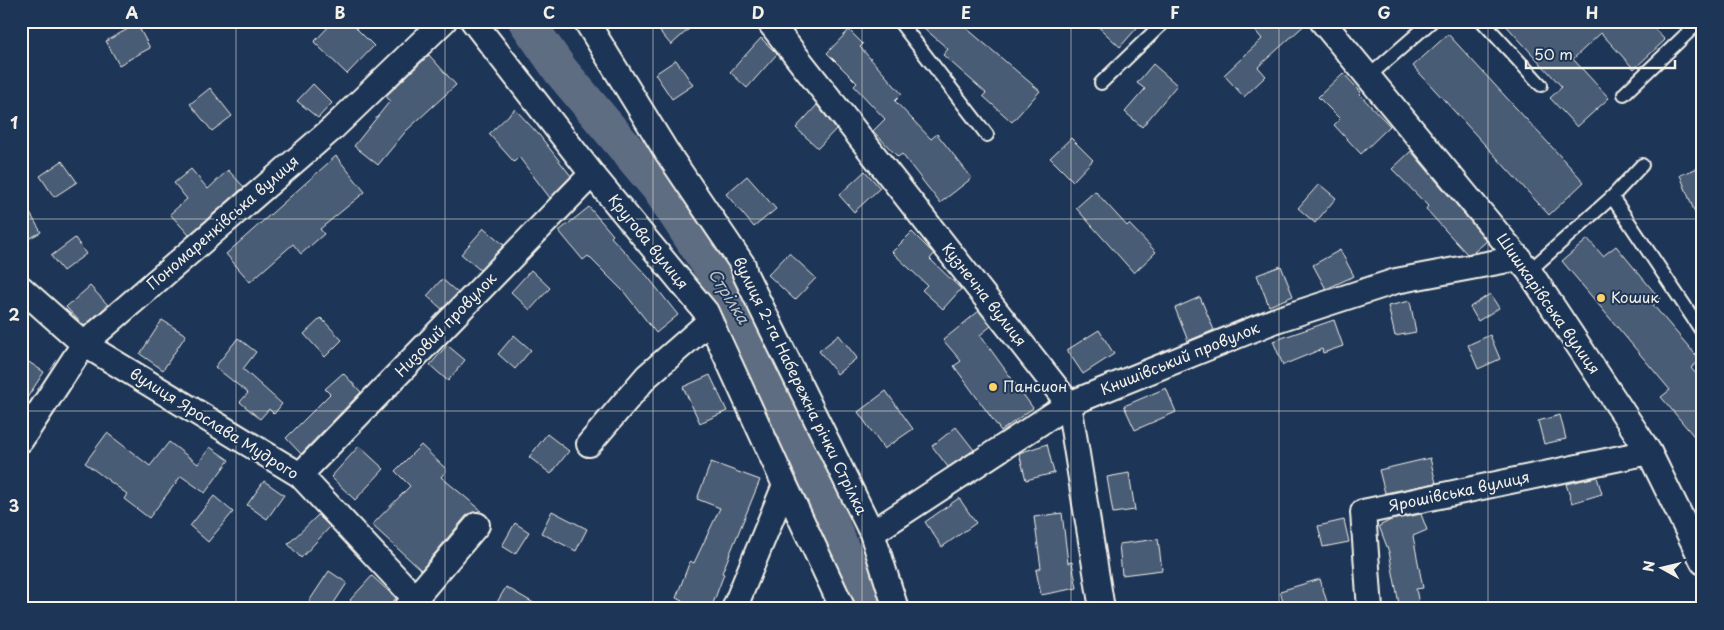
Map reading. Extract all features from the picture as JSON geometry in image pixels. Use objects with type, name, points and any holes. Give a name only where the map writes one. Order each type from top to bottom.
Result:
[{"type":"street","name":"Пономаренківська вулиця","points":[[21,440],[84,344],[333,128],[444,21]]},
{"type":"street","name":"Кругова вулиця","points":[[473,21],[592,174],[706,312],[843,609]]},
{"type":"street","name":"вулиця 2-га Набережна річки Стрілка","points":[[586,21],[666,151],[743,266],[745,274],[872,533],[896,609]]},
{"type":"street","name":"Шишкарівська вулиця","points":[[1322,21],[1370,76],[1524,264],[1649,452],[1703,562]]},
{"type":"street","name":"Кузнечна вулиця","points":[[771,24],[1068,404],[1102,609]]},
{"type":"street","name":"Низовий провулок","points":[[300,475],[592,174]]},
{"type":"street","name":"Книшівський провулок","points":[[872,533],[1068,404],[1276,320],[1396,281],[1524,264]]},
{"type":"street","name":"вулиця Ярослава Мудрого","points":[[21,288],[84,344],[300,475],[410,603]]},
{"type":"street","points":[[589,444],[647,376],[710,321]]},
{"type":"street","name":"Ярошівська вулиця","points":[[1370,609],[1364,512],[1649,452]]},
{"type":"street","points":[[734,609],[785,485]]},
{"type":"street","points":[[410,603],[478,525]]},
{"type":"lane","points":[[900,21],[986,135]]},
{"type":"lane","points":[[1101,83],[1166,21]]},
{"type":"lane","points":[[1370,76],[1432,21]]},
{"type":"lane","points":[[1482,21],[1541,85]]},
{"type":"lane","points":[[1624,94],[1700,21]]},
{"type":"lane","points":[[1524,264],[1612,197],[1642,165]]},
{"type":"lane","points":[[1612,197],[1703,333]]},
{"type":"building","points":[[334,21],[349,21],[374,46],[347,74],[314,42]]},
{"type":"building","points":[[651,21],[698,21],[671,45]]},
{"type":"building","points":[[916,21],[958,21],[1040,91],[1012,122],[983,96],[986,93],[943,55],[948,49]]},
{"type":"building","points":[[1092,21],[1143,21],[1120,47]]},
{"type":"building","points":[[1264,21],[1309,21],[1258,67],[1266,76],[1244,97],[1224,75],[1262,39],[1254,29]]},
{"type":"building","points":[[1502,21],[1647,21],[1665,40],[1634,69],[1601,33],[1573,59],[1609,98],[1577,127],[1550,98],[1562,87]]},
{"type":"building","points":[[137,24],[150,48],[119,65],[106,41]]},
{"type":"building","points":[[849,30],[863,44],[860,47],[902,94],[895,101],[931,139],[937,134],[972,178],[940,203],[902,154],[898,157],[873,131],[885,119],[854,86],[857,83],[827,53]]},
{"type":"building","points":[[1448,34],[1584,182],[1549,215],[1413,66]]},
{"type":"building","points":[[761,38],[777,54],[747,88],[730,72]]},
{"type":"building","points":[[429,55],[456,85],[406,131],[378,165],[354,146],[390,101],[386,96]]},
{"type":"building","points":[[676,60],[693,85],[672,99],[655,74]]},
{"type":"building","points":[[1153,64],[1177,85],[1142,127],[1125,112],[1145,89],[1137,83]]},
{"type":"building","points":[[1343,73],[1361,92],[1359,94],[1390,126],[1361,154],[1334,125],[1340,119],[1318,97]]},
{"type":"building","points":[[313,84],[332,103],[318,118],[297,101]]},
{"type":"building","points":[[210,88],[232,116],[212,131],[190,104]]},
{"type":"building","points":[[817,105],[836,129],[818,148],[796,128]]},
{"type":"building","points":[[515,109],[540,136],[571,176],[550,198],[519,157],[514,162],[489,134]]},
{"type":"building","points":[[1071,138],[1093,160],[1073,181],[1050,158]]},
{"type":"building","points":[[1411,151],[1487,241],[1474,252],[1467,254],[1426,209],[1428,206],[1392,169]]},
{"type":"building","points":[[336,156],[365,192],[320,229],[324,234],[301,254],[293,244],[250,282],[226,254]]},
{"type":"building","points":[[62,161],[77,182],[54,197],[40,176]]},
{"type":"building","points":[[1703,166],[1703,231],[1702,231],[1680,175]]},
{"type":"building","points":[[191,169],[208,189],[228,170],[244,187],[189,235],[170,214],[187,199],[174,183]]},
{"type":"building","points":[[865,171],[880,188],[854,212],[839,195]]},
{"type":"building","points":[[747,176],[776,209],[754,227],[726,194]]},
{"type":"building","points":[[1319,184],[1336,198],[1315,223],[1298,208]]},
{"type":"building","points":[[1095,191],[1127,226],[1129,224],[1156,252],[1134,273],[1076,208]]},
{"type":"building","points":[[21,198],[41,232],[21,243]]},
{"type":"building","points":[[589,207],[613,235],[611,237],[648,277],[678,315],[656,333],[624,292],[588,256],[583,260],[559,231]]},
{"type":"building","points":[[484,228],[504,245],[480,270],[461,254]]},
{"type":"building","points":[[912,232],[934,254],[930,259],[961,289],[943,309],[922,290],[927,285],[892,252]]},
{"type":"building","points":[[75,238],[86,254],[63,271],[51,256]]},
{"type":"building","points":[[1588,239],[1603,256],[1616,246],[1660,299],[1653,305],[1700,360],[1691,368],[1703,382],[1703,447],[1661,397],[1670,390],[1562,261]]},
{"type":"building","points":[[1340,250],[1354,276],[1326,289],[1313,265]]},
{"type":"building","points":[[789,253],[816,278],[795,300],[768,275]]},
{"type":"building","points":[[1281,266],[1293,296],[1269,306],[1257,275]]},
{"type":"building","points":[[531,270],[550,288],[530,310],[511,292]]},
{"type":"building","points":[[442,279],[458,293],[442,309],[427,296]]},
{"type":"building","points":[[90,286],[108,305],[84,326],[66,307]]},
{"type":"building","points":[[1490,294],[1499,308],[1478,321],[1470,307]]},
{"type":"building","points":[[1200,297],[1214,330],[1188,341],[1175,308]]},
{"type":"building","points":[[1410,301],[1416,332],[1395,336],[1388,306]]},
{"type":"building","name":"Пансион","points":[[979,311],[991,326],[980,335],[1033,408],[1001,431],[954,366],[961,361],[943,340]]},
{"type":"building","points":[[321,318],[342,340],[325,357],[304,334]]},
{"type":"building","points":[[162,320],[186,335],[163,370],[140,354]]},
{"type":"building","points":[[1334,320],[1343,346],[1323,353],[1322,349],[1283,365],[1273,341]]},
{"type":"building","points":[[1099,330],[1114,354],[1083,374],[1067,350]]},
{"type":"building","points":[[514,335],[531,350],[515,369],[498,354]]},
{"type":"building","points":[[839,335],[857,358],[837,374],[819,351]]},
{"type":"building","points":[[1490,335],[1500,359],[1478,369],[1468,345]]},
{"type":"building","points":[[238,338],[256,352],[243,369],[282,404],[274,414],[269,409],[260,419],[240,402],[248,393],[215,367]]},
{"type":"building","points":[[447,345],[465,360],[448,381],[430,365]]},
{"type":"building","points":[[21,357],[44,372],[21,407]]},
{"type":"building","points":[[343,373],[361,392],[301,454],[286,438],[330,394],[325,389]]},
{"type":"building","points":[[710,375],[727,411],[700,423],[683,387]]},
{"type":"building","points":[[1166,388],[1176,412],[1135,430],[1124,406]]},
{"type":"building","points":[[886,391],[913,429],[884,449],[858,412]]},
{"type":"building","points":[[1560,415],[1566,439],[1544,444],[1538,421]]},
{"type":"building","points":[[956,427],[974,450],[948,467],[932,446]]},
{"type":"building","points":[[107,433],[150,466],[169,442],[198,464],[210,447],[229,460],[205,493],[181,476],[149,518],[124,499],[127,494],[85,463]]},
{"type":"building","points":[[547,434],[569,451],[551,474],[529,457]]},
{"type":"building","points":[[1047,444],[1054,473],[1026,480],[1019,453]]},
{"type":"building","points":[[421,445],[447,470],[441,477],[481,510],[466,516],[421,570],[372,525],[410,486],[395,471]]},
{"type":"building","points":[[359,446],[384,469],[355,500],[331,477]]},
{"type":"building","points":[[1430,458],[1436,483],[1385,493],[1379,470]]},
{"type":"building","points":[[711,462],[760,480],[722,573],[724,574],[711,609],[704,609],[676,598],[690,561],[694,563],[720,508],[697,499]]},
{"type":"building","points":[[1129,473],[1135,510],[1113,513],[1107,477]]},
{"type":"building","points":[[1597,477],[1602,494],[1572,503],[1566,484]]},
{"type":"building","points":[[264,481],[284,495],[267,519],[247,505]]},
{"type":"building","points":[[214,496],[233,512],[208,542],[190,526]]},
{"type":"building","points":[[959,498],[976,523],[942,547],[925,522]]},
{"type":"building","points":[[552,511],[587,529],[576,551],[541,533]]},
{"type":"building","points":[[1062,513],[1068,563],[1072,562],[1077,588],[1041,595],[1036,570],[1041,568],[1034,517]]},
{"type":"building","points":[[1421,514],[1427,530],[1413,536],[1423,588],[1416,589],[1420,609],[1400,609],[1389,552],[1379,526],[1391,520]]},
{"type":"building","points":[[318,515],[330,527],[301,558],[288,544]]},
{"type":"building","points":[[1344,520],[1349,542],[1323,547],[1318,526]]},
{"type":"building","points":[[515,523],[529,532],[515,554],[502,546]]},
{"type":"building","points":[[1158,539],[1162,570],[1122,575],[1119,544]]},
{"type":"building","points":[[329,571],[347,583],[330,609],[304,609]]},
{"type":"building","points":[[372,576],[396,598],[386,609],[359,609],[350,600]]},
{"type":"building","points":[[1320,579],[1329,609],[1285,609],[1280,591]]},
{"type":"building","points":[[506,587],[544,609],[493,609]]},
{"type":"waterway","name":"Стрілка","points":[[526,21],[561,71],[659,188],[746,321],[867,609]]},
{"type":"place","name":"Кошик","points":[[1601,298]]},
{"type":"place","name":"Пансион","points":[[993,387]]}]
